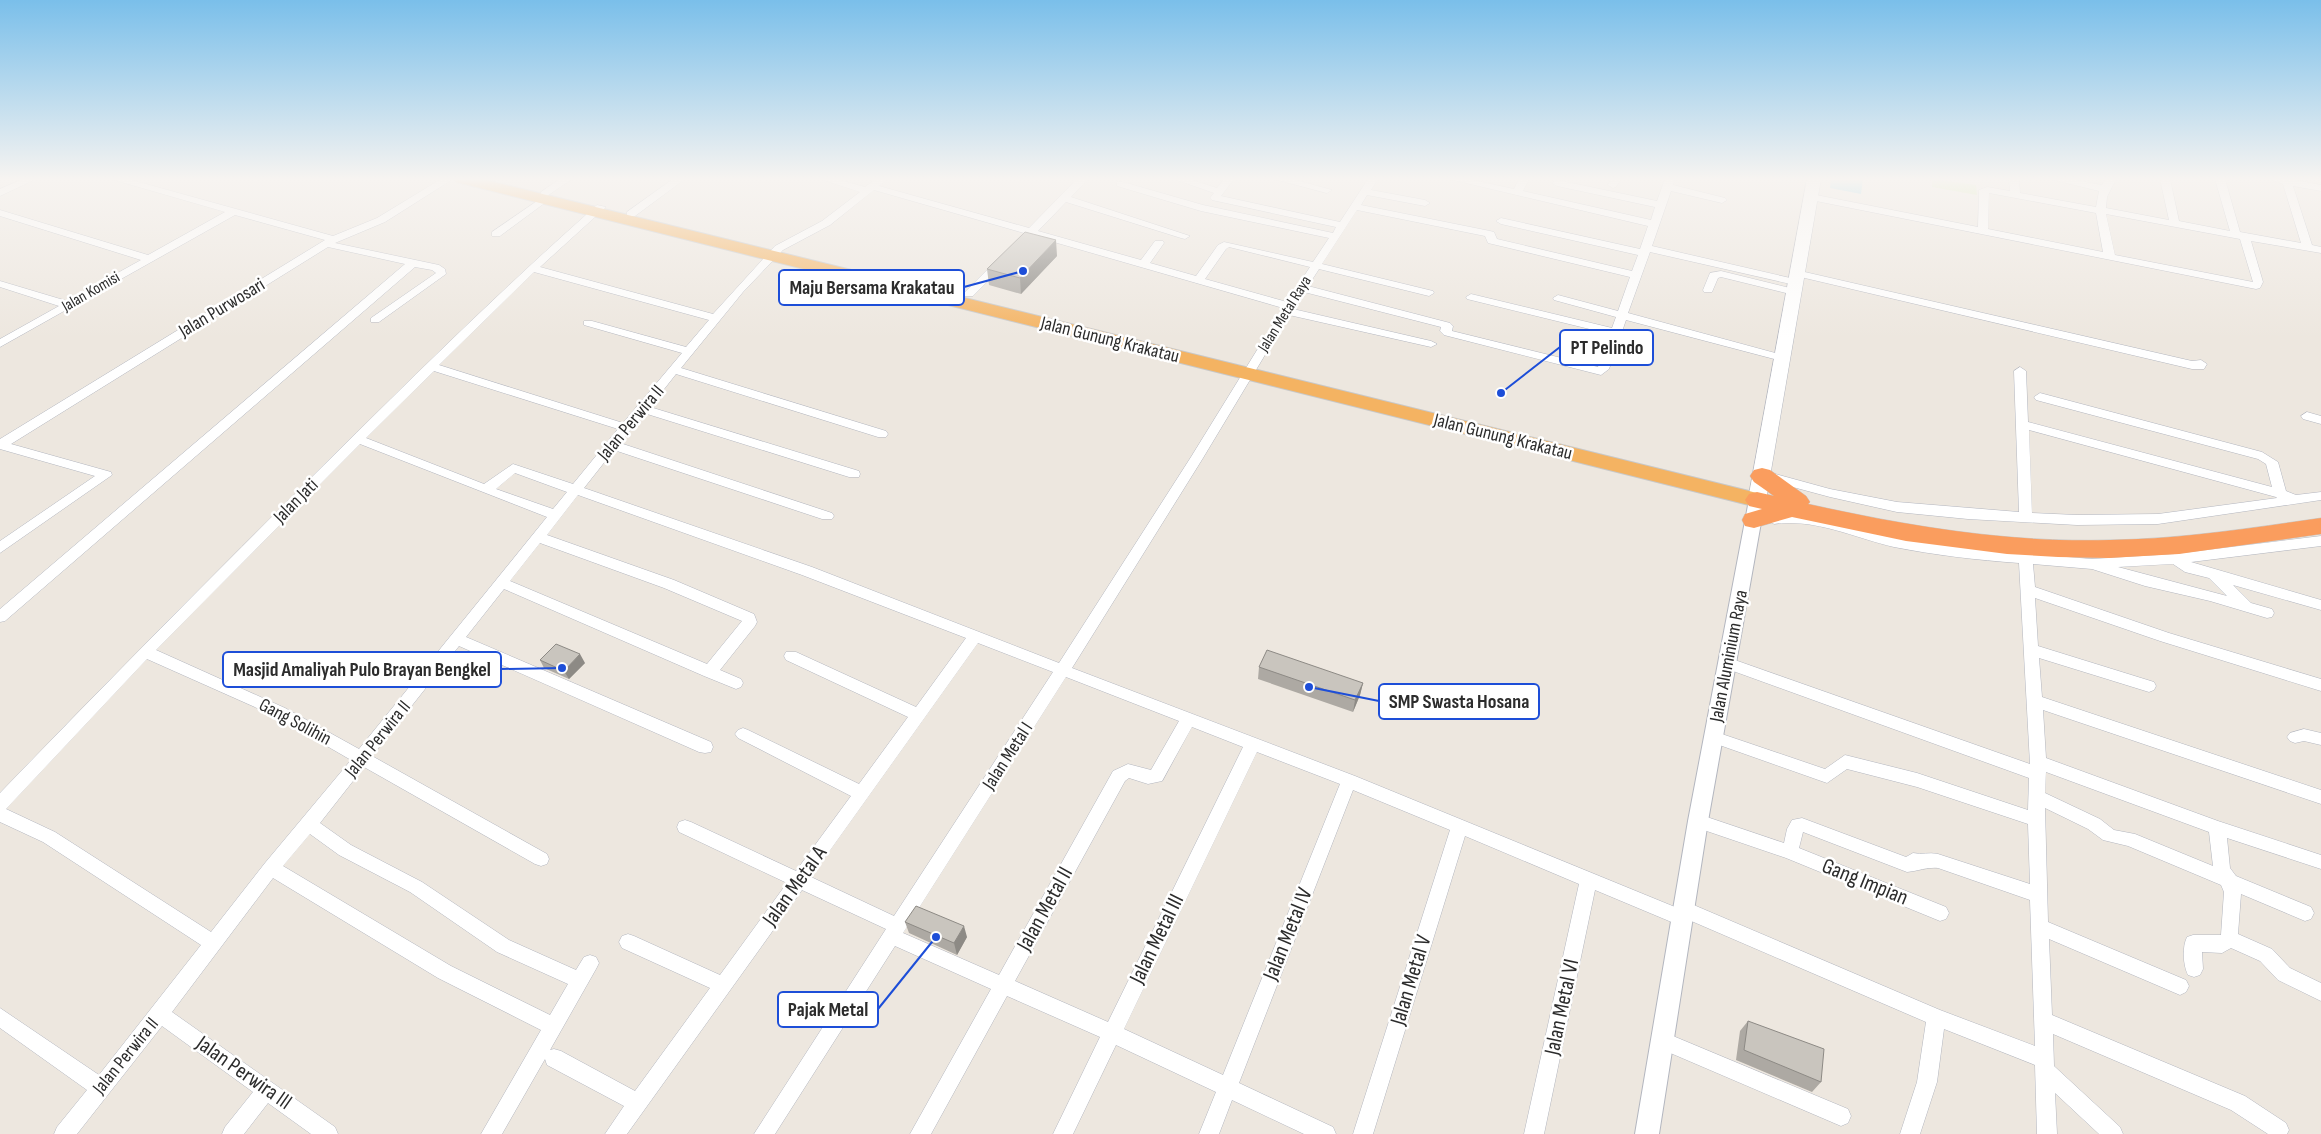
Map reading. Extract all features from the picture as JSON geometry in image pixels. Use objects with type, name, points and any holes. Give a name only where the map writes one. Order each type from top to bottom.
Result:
[{"type":"highway","name":"Jalan Gunung Krakatau","points":[[693,232],[969,294],[1250,370]]},
{"type":"highway","name":"Jalan Gunung Krakatau","points":[[702,232],[1758,499]]},
{"type":"highway","points":[[1758,499],[1918,533],[2038,546],[2158,547],[2321,527]]},
{"type":"main road","name":"Jalan Aluminium Raya","points":[[1758,499],[1804,232]]},
{"type":"street","points":[[61,232],[149,259]]},
{"type":"street","name":"Jalan Komisi","points":[[2,341],[197,232]]},
{"type":"street","points":[[299,232],[330,242],[435,267],[441,271],[441,274],[375,320]]},
{"type":"street","name":"Jalan Purwosari","points":[[0,445],[330,242],[353,232]]},
{"type":"street","name":"Jalan Jati","points":[[0,804],[145,652],[431,366],[532,268],[572,232]]},
{"type":"street","name":"Jalan Perwira II","points":[[64,1134],[160,1014],[212,943],[271,868],[310,824],[575,490],[675,370],[715,318],[776,251],[809,232]]},
{"type":"street","points":[[1020,244],[1031,232]]},
{"type":"street","points":[[1035,232],[1288,309],[1431,344]]},
{"type":"street","points":[[1172,232],[1185,236]]},
{"type":"street","points":[[1315,232],[1334,236]]},
{"type":"street","name":"Jalan Metal Raya","points":[[1250,370],[1337,232]]},
{"type":"street","points":[[1479,232],[1490,234],[1492,241],[1636,275]]},
{"type":"street","points":[[1556,232],[1795,279]]},
{"type":"street","points":[[1301,288],[1446,325],[1448,333],[1596,372],[1603,370],[1621,314],[1652,232]]},
{"type":"street","points":[[1998,232],[2178,268],[2256,286],[2258,282],[2239,232]]},
{"type":"street","points":[[2104,232],[2109,254]]},
{"type":"street","points":[[2217,232],[2321,250]]},
{"type":"street","points":[[2303,232],[2308,248]]},
{"type":"street","points":[[1142,265],[1158,243]]},
{"type":"street","points":[[1198,281],[1226,244],[1429,293]]},
{"type":"street","points":[[969,294],[1007,256]]},
{"type":"street","points":[[0,616],[413,263]]},
{"type":"street","points":[[532,268],[715,318]]},
{"type":"street","points":[[1708,290],[1714,275],[1721,274],[1853,283],[2200,366],[2191,358],[2049,329]]},
{"type":"street","points":[[0,284],[68,305]]},
{"type":"street","points":[[1471,297],[1615,332]]},
{"type":"street","points":[[1558,298],[1782,358]]},
{"type":"street","points":[[588,323],[689,351]]},
{"type":"street","points":[[431,366],[627,428]]},
{"type":"street","points":[[675,370],[882,434]]},
{"type":"street","name":"Jalan Metal I","points":[[764,1134],[1062,671],[1201,452],[1250,370]]},
{"type":"street","points":[[2020,371],[2026,518]]},
{"type":"street","points":[[2040,397],[2262,456],[2272,462],[2280,494]]},
{"type":"street","points":[[643,409],[854,474]]},
{"type":"street","points":[[2307,416],[2321,420]]},
{"type":"street","points":[[2023,425],[2298,500]]},
{"type":"street","points":[[358,439],[486,490],[556,515]]},
{"type":"street","points":[[0,445],[106,476],[0,548]]},
{"type":"street","points":[[612,445],[827,516]]},
{"type":"street","points":[[486,490],[513,468],[810,573],[1349,781],[1589,879],[1682,913],[1936,1017],[2043,1064],[2113,1134]]},
{"type":"street","points":[[2321,496],[2158,519],[2078,520],[2026,518],[1897,507],[1838,495],[1758,499],[1770,520],[1780,517],[1794,518],[1936,550],[2092,564],[2175,559],[2321,527]]},
{"type":"street","name":"Jalan Aluminium Raya","points":[[1647,1134],[1698,821],[1758,499]]},
{"type":"street","points":[[538,537],[669,584],[749,618],[750,622],[709,672]]},
{"type":"street","points":[[2026,559],[2033,650],[2038,768],[2036,820],[2041,927],[2046,1134]]},
{"type":"street","points":[[2175,559],[2186,567],[2321,605]]},
{"type":"street","points":[[2092,564],[2122,575],[2266,613]]},
{"type":"street","points":[[2214,575],[2248,608]]},
{"type":"street","points":[[502,583],[736,683]]},
{"type":"street","points":[[2029,590],[2164,637],[2321,686]]},
{"type":"street","name":"Jalan Metal A","points":[[615,1134],[975,638]]},
{"type":"street","points":[[457,639],[704,747]]},
{"type":"street","points":[[2033,650],[2149,686]]},
{"type":"street","name":"Gang Solihin","points":[[145,652],[280,712],[541,859]]},
{"type":"street","points":[[791,656],[918,715]]},
{"type":"street","points":[[1727,663],[2321,862]]},
{"type":"street","points":[[2035,701],[2321,798]]},
{"type":"street","name":"Jalan Metal II","points":[[920,1134],[1119,776],[1128,771],[1148,777],[1156,776],[1188,719]]},
{"type":"street","points":[[743,734],[861,793]]},
{"type":"street","points":[[2295,737],[2304,735],[2321,739]]},
{"type":"street","points":[[1713,737],[1827,776],[1845,762],[1917,780],[2036,820]]},
{"type":"street","name":"Jalan Metal III","points":[[1063,1134],[1252,745]]},
{"type":"street","name":"Jalan Metal IV","points":[[1209,1134],[1349,781]]},
{"type":"street","points":[[2037,798],[2094,824],[2100,832],[2120,839],[2128,839],[2305,913]]},
{"type":"street","points":[[0,814],[55,841],[212,943]]},
{"type":"street","name":"Gang Impian","points":[[1698,821],[1790,852],[1940,913]]},
{"type":"street","points":[[310,824],[346,850],[416,887],[503,946],[580,980]]},
{"type":"street","points":[[1790,852],[1795,829],[1798,825],[1802,825],[1905,865],[1910,866],[1913,860],[1926,863],[1931,860],[1938,861],[2039,895]]},
{"type":"street","name":"Jalan Metal V","points":[[1363,1134],[1460,826]]},
{"type":"street","points":[[685,827],[799,880],[894,931],[1003,985],[1112,1033],[1326,1134]]},
{"type":"street","points":[[2194,969],[2193,944],[2222,945],[2229,939],[2233,892],[2221,862],[2217,828]]},
{"type":"street","points":[[271,868],[455,978],[488,996],[553,1026]]},
{"type":"street","name":"Jalan Metal VI","points":[[1534,1134],[1589,879]]},
{"type":"street","points":[[2041,927],[2180,986]]},
{"type":"street","points":[[2229,939],[2266,955],[2281,972],[2321,992]]},
{"type":"street","points":[[628,942],[723,985]]},
{"type":"street","points":[[491,1134],[590,963]]},
{"type":"street","name":"Jalan Perwira III","points":[[160,1014],[328,1134]]},
{"type":"street","points":[[0,1017],[101,1088]]},
{"type":"street","points":[[1910,1134],[1927,1082],[1936,1017]]},
{"type":"street","points":[[2042,1020],[2238,1103],[2279,1130]]},
{"type":"street","points":[[1661,1040],[1841,1116]]},
{"type":"street","points":[[554,1058],[638,1104]]},
{"type":"street","points":[[232,1134],[266,1090]]},
{"type":"building","points":[[1025,232],[1056,240],[1020,278],[987,269]]},
{"type":"building","points":[[556,644],[580,654],[564,671],[540,660]]},
{"type":"building","points":[[1267,650],[1363,683],[1355,700],[1259,667]]},
{"type":"building","points":[[916,906],[964,926],[954,943],[905,922]]},
{"type":"building","points":[[1748,1021],[1824,1049],[1821,1082],[1744,1050]]},
{"type":"place","name":"Maju Bersama Krakatau","points":[[1023,271]]},
{"type":"place","name":"PT Pelindo","points":[[1501,393]]},
{"type":"place","name":"Masjid Amaliyah Pulo Brayan Bengkel","points":[[562,668]]},
{"type":"place","name":"SMP Swasta Hosana","points":[[1309,687]]},
{"type":"place","name":"Pajak Metal","points":[[936,937]]}]
